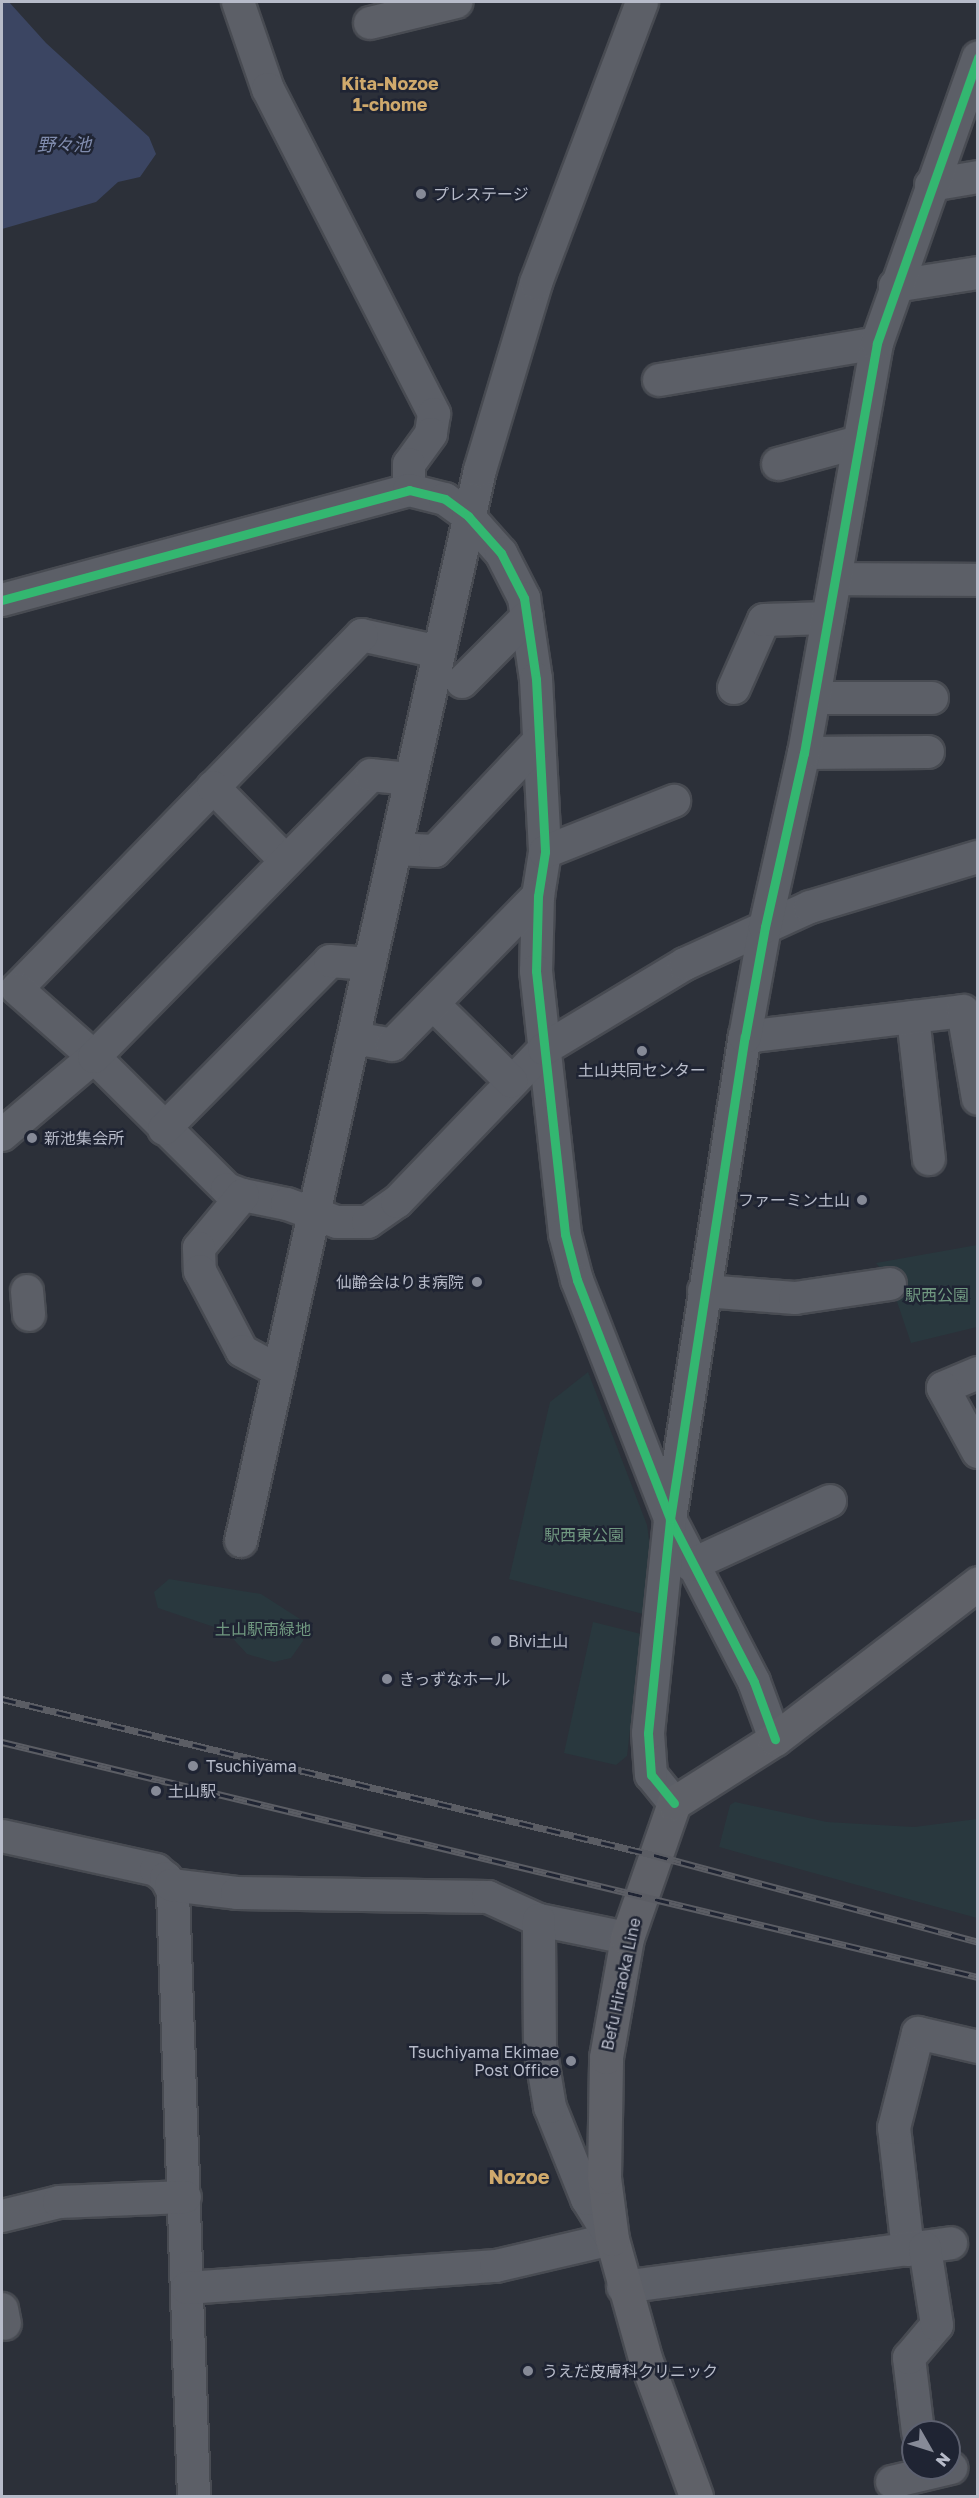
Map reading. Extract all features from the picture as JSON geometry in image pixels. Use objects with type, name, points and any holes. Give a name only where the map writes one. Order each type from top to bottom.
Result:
[{"type":"main road","points":[[674,1803],[775,1739],[978,1583]]},
{"type":"main road","name":"Befu Hiraoka Line","points":[[674,1803],[627,1938],[606,2057],[604,2177],[612,2239],[623,2287],[696,2496]]},
{"type":"street","points":[[238,2],[268,89],[434,414],[431,434],[409,464],[409,490]]},
{"type":"street","points":[[370,23],[456,2]]},
{"type":"street","points":[[241,1541],[468,516],[536,283],[642,2]]},
{"type":"street","points":[[674,1803],[651,1775],[648,1733],[670,1519],[745,1037],[765,927],[804,753],[877,343],[895,286],[978,57]]},
{"type":"street","points":[[931,185],[978,177]]},
{"type":"street","points":[[895,286],[978,273]]},
{"type":"street","points":[[659,380],[877,343]]},
{"type":"street","points":[[778,464],[859,442]]},
{"type":"street","points":[[2,600],[409,490],[445,499],[468,516],[501,554],[524,598],[527,617],[545,852],[538,896],[536,971],[564,1224],[573,1264],[670,1519],[691,1565],[754,1682],[775,1739]]},
{"type":"street","points":[[836,579],[978,580]]},
{"type":"street","points":[[462,682],[527,617]]},
{"type":"street","points":[[734,688],[764,620],[828,618]]},
{"type":"street","points":[[439,652],[362,635],[9,995],[94,1058],[227,1189],[243,1195],[287,1204],[314,1217],[350,1224],[368,1222],[382,1215],[544,1048],[685,964],[810,906],[978,857]]},
{"type":"street","points":[[814,698],[932,698]]},
{"type":"street","points":[[395,849],[435,851],[538,742]]},
{"type":"street","points":[[804,753],[928,752]]},
{"type":"street","points":[[2,1135],[94,1058],[371,775],[410,779]]},
{"type":"street","points":[[213,788],[286,861]]},
{"type":"street","points":[[545,852],[675,801]]},
{"type":"street","points":[[354,1038],[392,1045],[538,896]]},
{"type":"street","points":[[164,1129],[330,961],[370,964]]},
{"type":"street","points":[[433,1004],[511,1081]]},
{"type":"street","points":[[745,1037],[963,1011],[978,1099]]},
{"type":"street","points":[[913,1017],[929,1159]]},
{"type":"street","points":[[243,1195],[199,1248],[200,1270],[242,1351],[279,1371]]},
{"type":"street","points":[[704,1291],[795,1298],[890,1284]]},
{"type":"street","points":[[978,1373],[943,1388],[978,1452]]},
{"type":"street","points":[[691,1565],[806,1526],[830,1501]]},
{"type":"street","points":[[2,1836],[156,1870],[171,1885],[237,1893],[488,1897],[539,1920],[627,1938]]},
{"type":"street","points":[[171,1885],[185,2197],[194,2496]]},
{"type":"street","points":[[187,2288],[496,2266],[612,2239],[586,2199],[550,2107],[540,2047],[539,1920]]},
{"type":"street","points":[[917,2420],[909,2358],[937,2325],[928,2247],[894,2128],[918,2033],[978,2047]]},
{"type":"street","points":[[2,2216],[59,2202],[185,2197]]},
{"type":"street","points":[[623,2287],[928,2247]]},
{"type":"street","points":[[892,2482],[901,2479]]},
{"type":"green space","name":"駅西公園","points":[[977,1245],[977,1327],[911,1343],[889,1278],[876,1263]]},
{"type":"green space","name":"駅西東公園","points":[[588,1372],[647,1525],[651,1555],[643,1614],[509,1579],[550,1402]]},
{"type":"green space","name":"土山駅南緑地","points":[[169,1579],[261,1594],[300,1619],[303,1641],[291,1658],[274,1662],[247,1654],[226,1631],[158,1608],[154,1592]]},
{"type":"green space","points":[[593,1622],[641,1634],[627,1756],[616,1765],[564,1753]]},
{"type":"green space","points":[[735,1802],[827,1822],[914,1827],[977,1819],[977,1918],[719,1847],[730,1805]]},
{"type":"water","name":"野々池","points":[[2,2],[9,2],[46,43],[149,137],[156,154],[140,177],[118,182],[96,202],[2,229]]},
{"type":"railway","points":[[2,1699],[654,1855],[978,1942]]},
{"type":"railway","points":[[2,1742],[978,1977]]},
{"type":"cycle path","points":[[674,1803],[651,1775],[648,1733],[670,1519],[745,1037],[765,927],[804,753],[877,343],[978,57]]},
{"type":"cycle path","points":[[2,600],[409,490],[445,499],[468,516],[501,553],[524,598],[536,679],[545,852],[538,896],[536,971],[565,1234],[577,1280],[670,1519],[754,1682],[775,1739]]},
{"type":"place","name":"プレステージ","points":[[421,194]]},
{"type":"place","name":"土山共同センター","points":[[642,1051]]},
{"type":"place","name":"新池集会所","points":[[32,1138]]},
{"type":"place","name":"ファーミン土山","points":[[862,1200]]},
{"type":"place","name":"仙齢会はりま病院","points":[[477,1282]]},
{"type":"place","name":"Bivi土山","points":[[496,1641]]},
{"type":"place","name":"きっずなホール","points":[[387,1679]]},
{"type":"place","name":"Tsuchiyama","points":[[193,1766]]},
{"type":"place","name":"土山駅","points":[[156,1791]]},
{"type":"place","name":"Tsuchiyama Ekimae Post Office","points":[[571,2061]]},
{"type":"place","name":"うえだ皮膚科クリニック","points":[[528,2371]]},
{"type":"district","name":"Kita-Nozoe 1-chome","points":[[390,94]]},
{"type":"district","name":"Nozoe","points":[[519,2176]]}]
